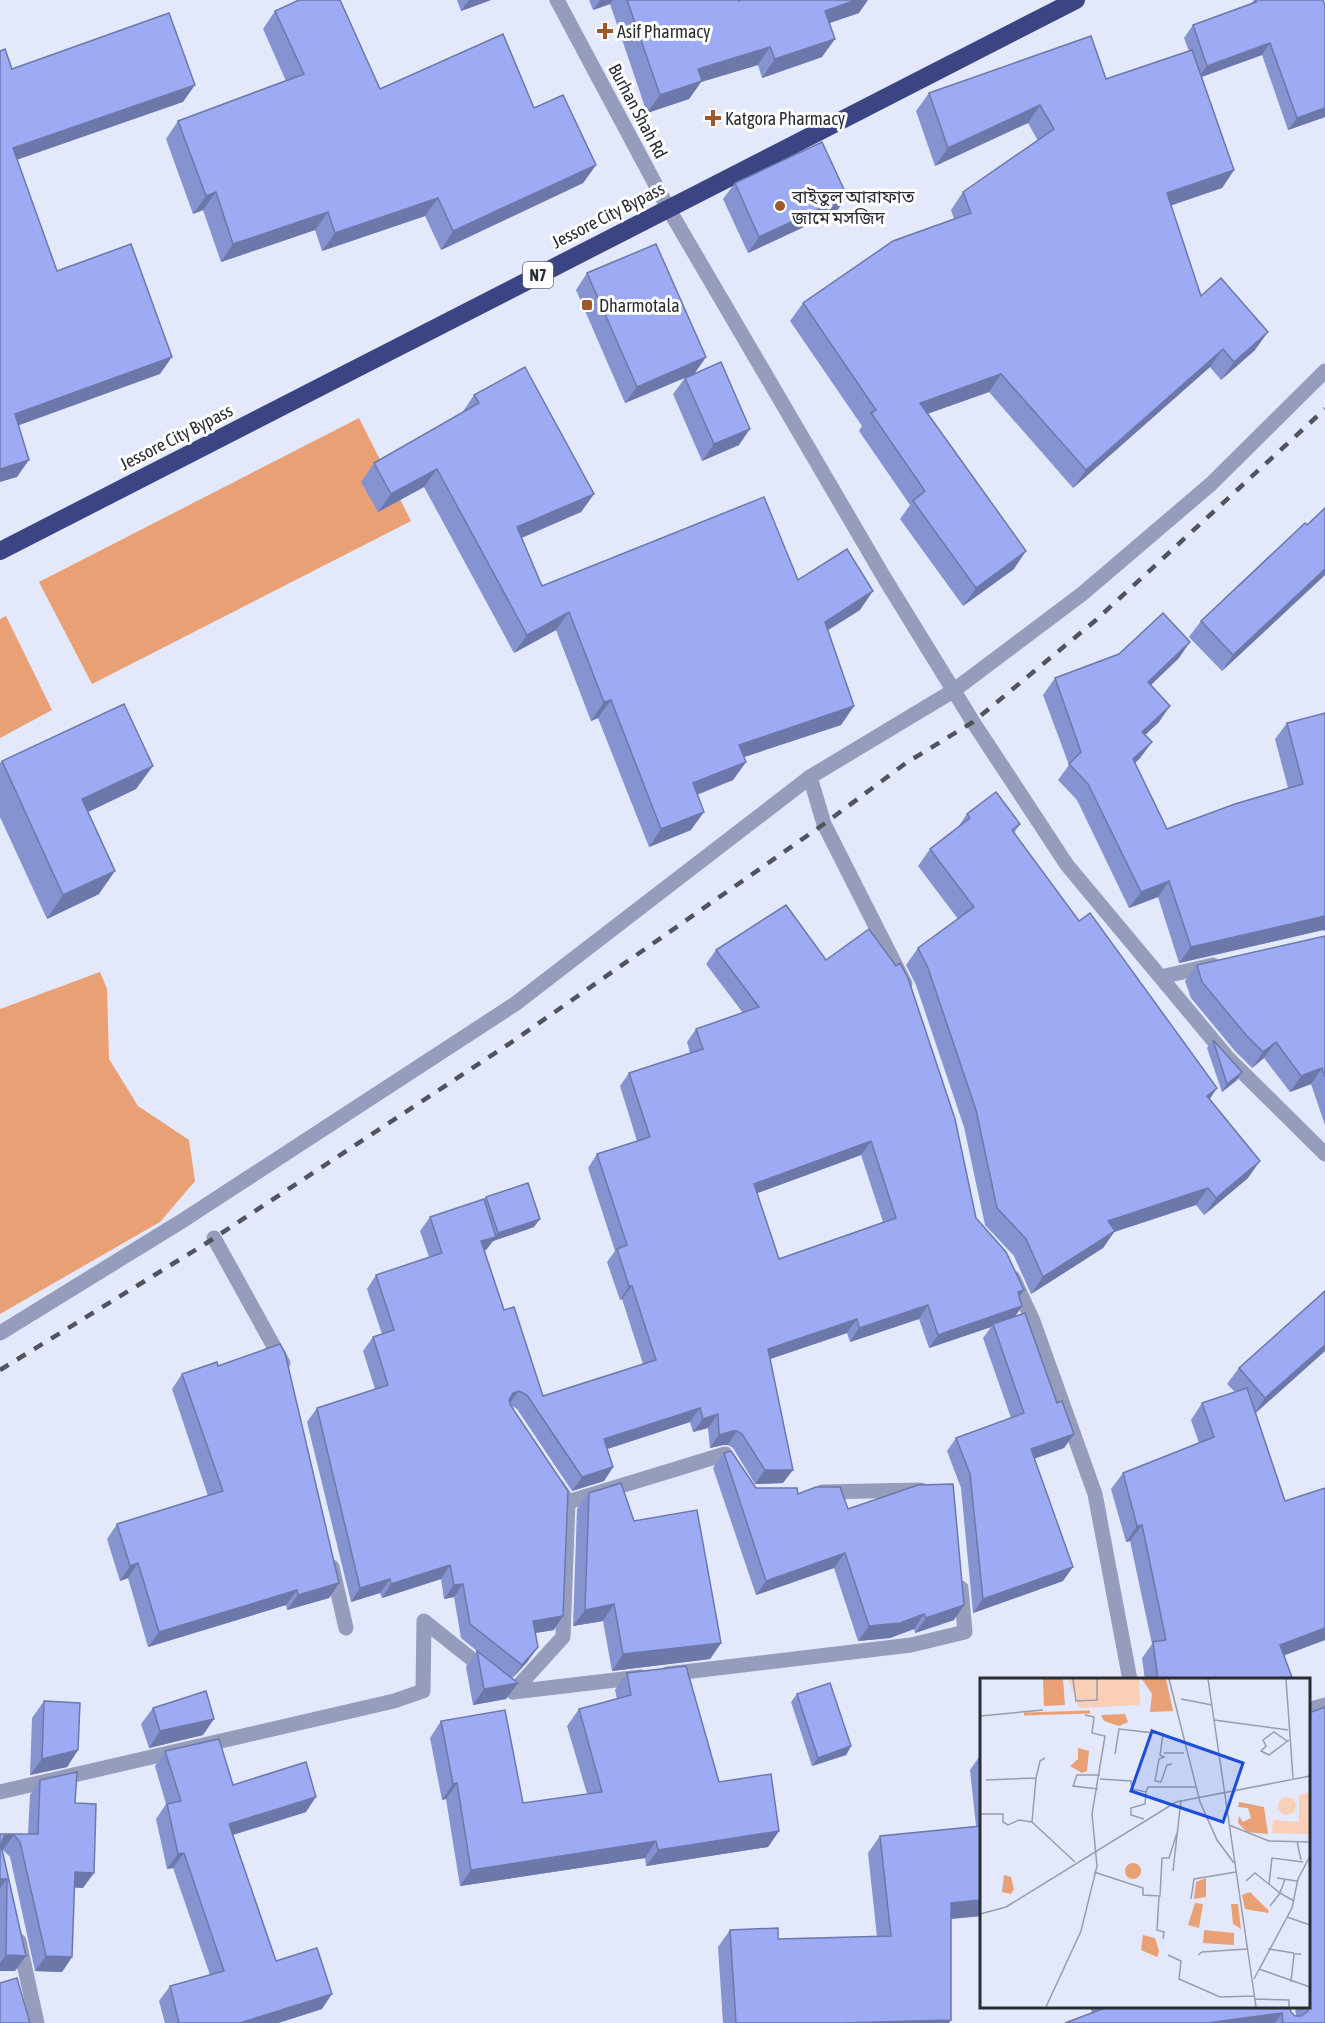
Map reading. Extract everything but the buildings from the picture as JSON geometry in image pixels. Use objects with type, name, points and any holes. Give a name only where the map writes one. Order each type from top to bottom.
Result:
[{"type":"highway","name":"Jessore City Bypass","points":[[0,551],[1076,0]]},
{"type":"street","name":"Burhan Shah Rd","points":[[557,0],[668,208],[885,579],[953,691],[1067,865],[1228,1058],[1325,1154]]},
{"type":"street","points":[[0,1333],[183,1221],[514,1004],[810,777],[953,691],[1082,594],[1194,499],[1325,371]]},
{"type":"street","points":[[810,777],[824,824],[911,999]]},
{"type":"street","points":[[1161,977],[1226,962]]},
{"type":"street","points":[[214,1238],[284,1365],[287,1376]]},
{"type":"street","points":[[1005,1260],[1034,1321],[1095,1494],[1130,1678]]},
{"type":"street","points":[[568,1502],[725,1454],[744,1484]]},
{"type":"street","points":[[513,1692],[563,1637],[568,1502],[548,1473]]},
{"type":"street","points":[[809,1493],[939,1489]]},
{"type":"street","points":[[327,1548],[346,1628]]},
{"type":"street","points":[[0,1792],[394,1701],[423,1691],[424,1621],[513,1692],[911,1645],[965,1632],[959,1572]]},
{"type":"street","points":[[1310,1709],[1325,1705]]},
{"type":"street","points":[[15,1924],[37,2023]]},
{"type":"shaded area","points":[[359,418],[411,521],[92,684],[39,582]]},
{"type":"shaded area","points":[[6,616],[52,710],[0,738],[0,619]]},
{"type":"shaded area","points":[[100,972],[107,989],[109,1059],[138,1106],[189,1140],[195,1181],[160,1222],[0,1314],[0,1009]]},
{"type":"railway","points":[[0,1370],[205,1244],[509,1044],[824,824],[906,763],[973,722],[1096,620],[1325,409]]},
{"type":"place","name":"Asif Pharmacy","points":[[605,31]]},
{"type":"place","name":"Katgora Pharmacy","points":[[713,118]]},
{"type":"place","name":"বাইতুল আরাফাত জামে মসজিদ","points":[[780,206]]},
{"type":"place","name":"Dharmotala","points":[[587,305]]}]
